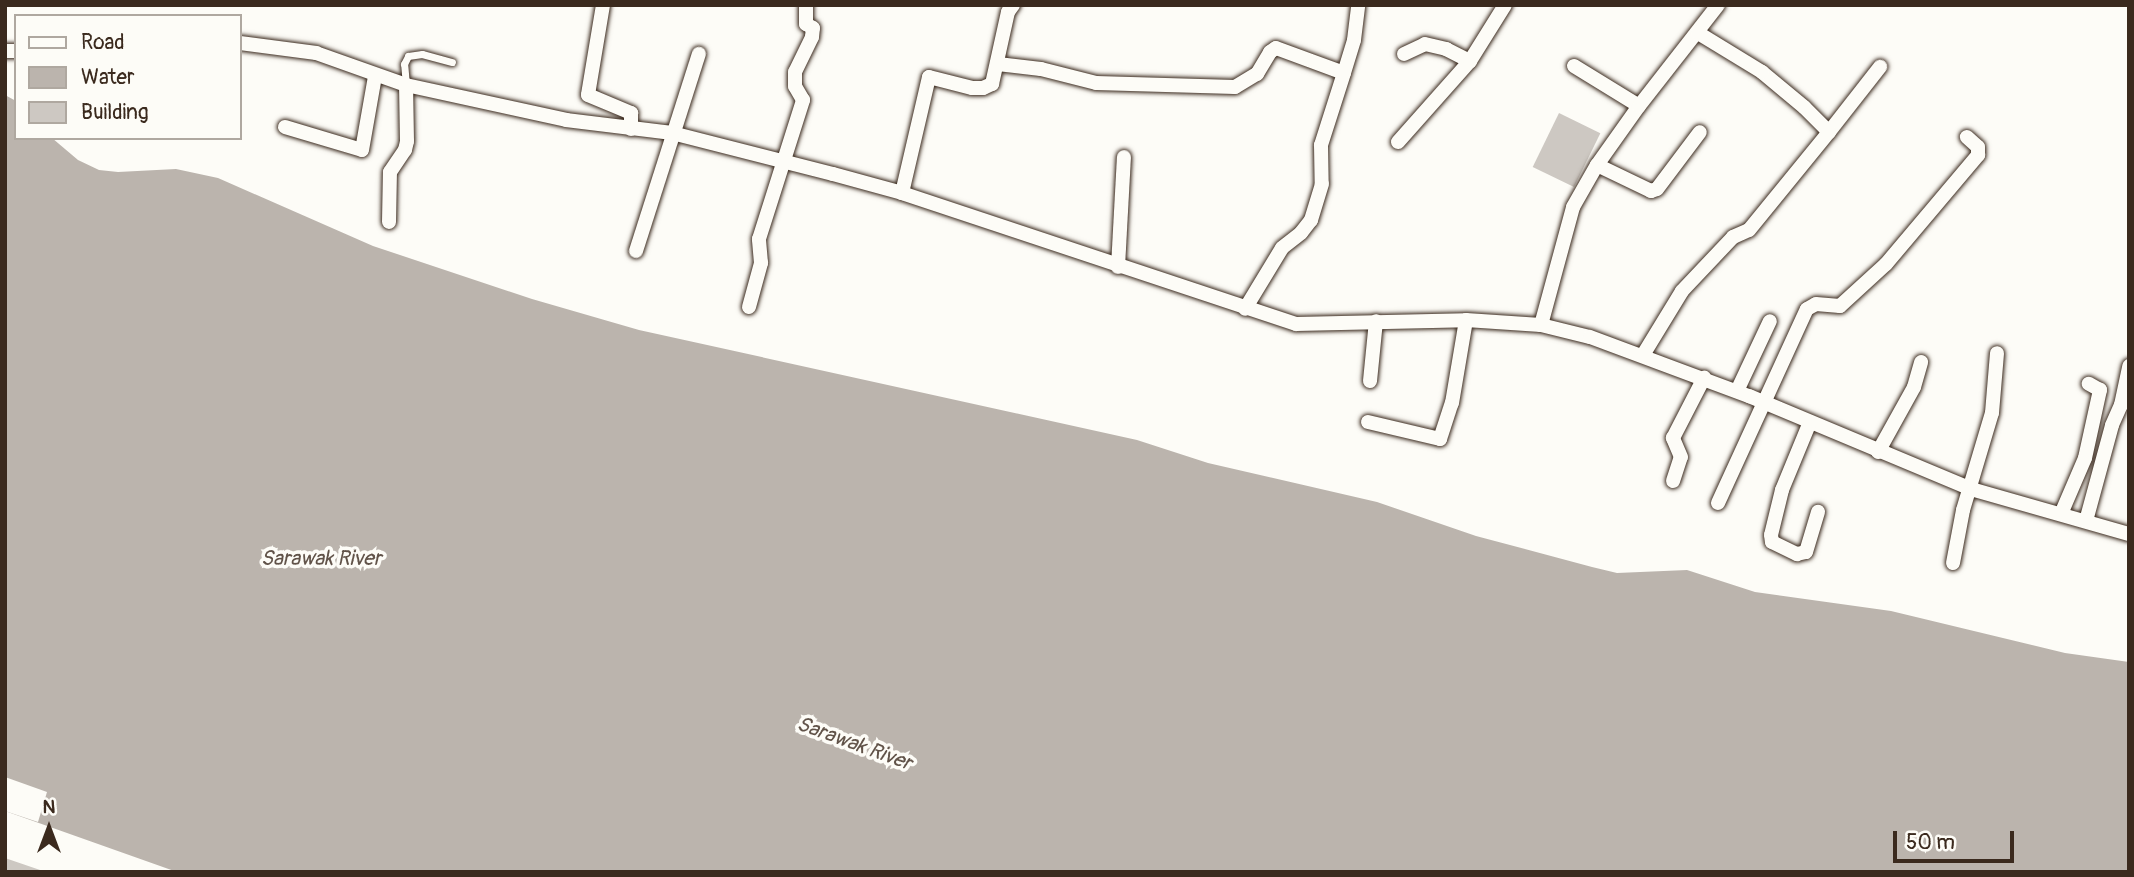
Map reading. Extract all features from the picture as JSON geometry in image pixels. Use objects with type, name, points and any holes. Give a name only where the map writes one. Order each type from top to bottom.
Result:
[{"type":"street","points":[[603,5],[588,94],[631,113],[631,129]]},
{"type":"street","points":[[749,307],[761,263],[759,239],[781,161],[803,100],[795,86],[795,72],[812,37],[813,28],[806,24],[806,5]]},
{"type":"street","points":[[902,193],[929,77],[983,88],[992,83],[1008,12],[1013,5]]},
{"type":"street","points":[[1245,309],[1282,248],[1301,233],[1311,220],[1322,184],[1321,145],[1354,40],[1358,5]]},
{"type":"street","points":[[1398,142],[1470,61],[1492,31],[1505,5]]},
{"type":"street","points":[[1541,325],[1570,215],[1597,165],[1639,106],[1698,33],[1713,7]]},
{"type":"street","points":[[1698,33],[1762,72],[1829,132]]},
{"type":"street","points":[[242,43],[316,53],[406,85],[566,120],[672,133],[902,193],[1296,324],[1466,320],[1541,325],[1590,337],[1763,401],[1878,452],[1972,489],[2129,534]]},
{"type":"street","points":[[1404,54],[1425,44],[1446,49],[1470,61]]},
{"type":"street","points":[[998,64],[1041,69],[1096,83],[1235,86],[1257,74],[1270,52],[1276,48],[1344,73]]},
{"type":"street","points":[[636,251],[699,54]]},
{"type":"street","points":[[1574,66],[1639,106]]},
{"type":"street","points":[[1643,355],[1682,291],[1733,237],[1749,230],[1880,67]]},
{"type":"street","points":[[285,127],[362,150],[375,76]]},
{"type":"street","points":[[389,222],[390,172],[407,141],[406,85]]},
{"type":"street","points":[[1597,165],[1651,191],[1657,189],[1700,132]]},
{"type":"street","points":[[1718,503],[1807,309],[1816,304],[1840,306],[1886,264],[1978,155],[1978,147],[1967,137]]},
{"type":"street","points":[[1118,267],[1125,157]]},
{"type":"street","points":[[1368,422],[1440,439],[1452,403],[1466,320]]},
{"type":"street","points":[[1370,381],[1376,321]]},
{"type":"street","points":[[1737,391],[1770,321]]},
{"type":"street","points":[[1953,563],[1963,510],[1972,489],[1992,413],[1997,353]]},
{"type":"street","points":[[1878,452],[1914,387],[1921,362]]},
{"type":"street","points":[[2086,521],[2112,425],[2121,405],[2129,366]]},
{"type":"street","points":[[1673,481],[1681,457],[1673,438],[1704,378]]},
{"type":"street","points":[[2061,514],[2085,458],[2101,390],[2089,384]]},
{"type":"street","points":[[1810,422],[1782,490],[1771,534],[1772,541],[1797,554],[1805,552],[1818,512]]},
{"type":"lane","points":[[406,85],[404,64],[408,57],[422,54],[452,62]]},
{"type":"water","name":"Sarawak River","points":[[5,95],[14,100],[14,140],[54,140],[78,160],[99,170],[118,172],[176,169],[218,178],[373,246],[532,299],[639,330],[1137,440],[1208,463],[1377,502],[1476,536],[1617,573],[1687,570],[1755,592],[1891,611],[2065,653],[2129,662],[2129,872],[177,872],[5,811]]},
{"type":"pier","points":[[5,777],[47,792],[38,822],[5,811]]},
{"type":"building","points":[[1559,113],[1600,133],[1574,187],[1533,167]]},
{"type":"building","points":[[5,858],[43,871],[43,872],[5,872]]}]
